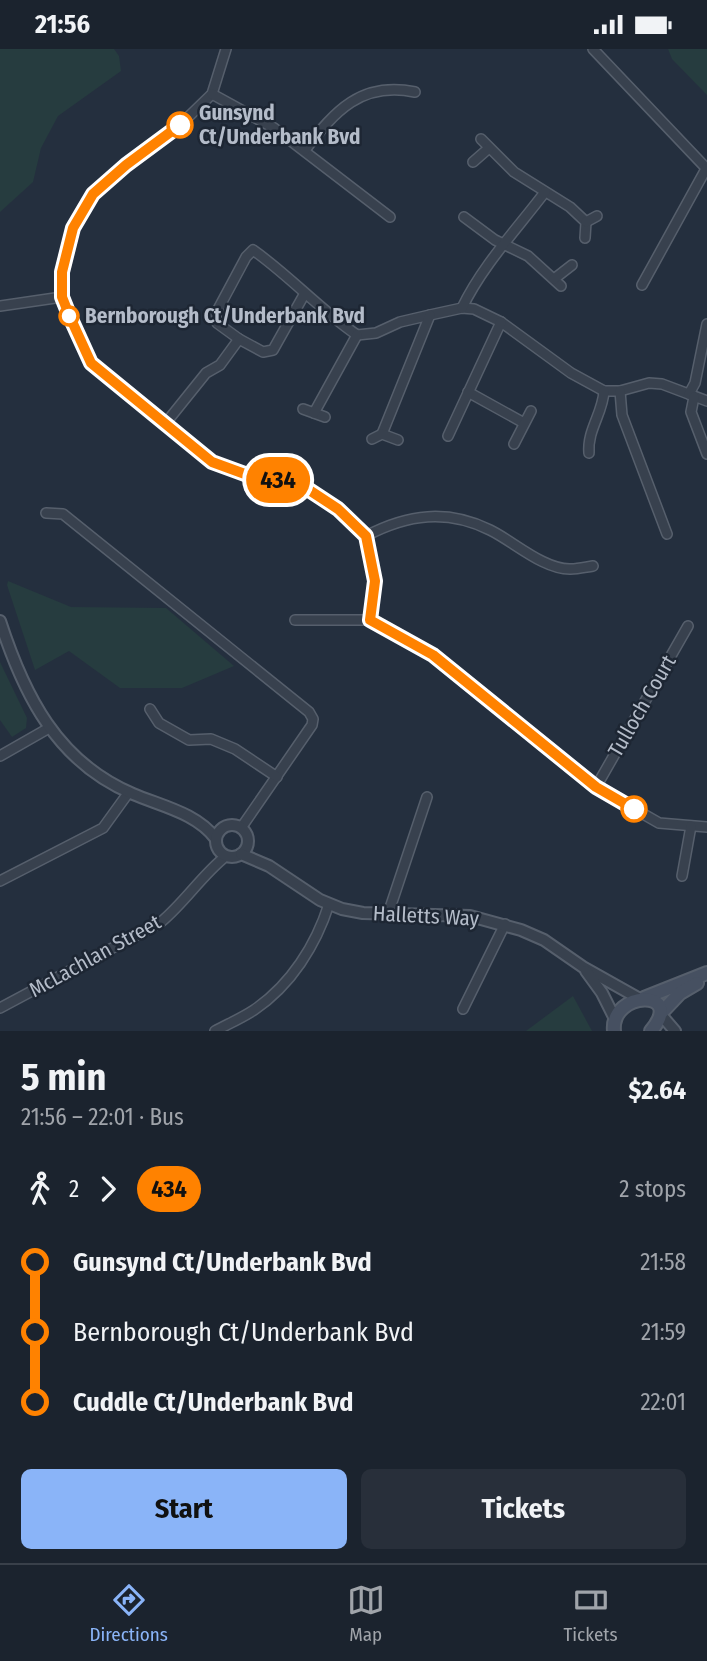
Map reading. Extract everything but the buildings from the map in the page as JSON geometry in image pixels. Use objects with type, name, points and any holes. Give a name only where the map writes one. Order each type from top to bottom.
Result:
[{"type":"main road","points":[[612,1026],[622,1010],[642,999],[707,975]]},
{"type":"main road","points":[[651,1031],[680,993],[707,975]]},
{"type":"main road","points":[[642,999],[656,1003],[662,1014]]},
{"type":"street","points":[[226,49],[212,94],[180,125],[126,165],[93,194],[73,228],[62,272],[62,297],[91,363],[212,462],[253,477],[300,484],[338,509],[366,536],[375,581],[370,620]]},
{"type":"street","points":[[593,49],[706,169],[642,285]]},
{"type":"street","points":[[305,151],[328,120],[352,101],[374,91],[395,88],[415,92]]},
{"type":"street","points":[[212,94],[274,128],[390,217]]},
{"type":"street","points":[[481,139],[514,172],[570,207],[586,222]]},
{"type":"street","points":[[473,162],[489,148]]},
{"type":"street","points":[[462,308],[545,192]]},
{"type":"street","points":[[586,222],[597,216]]},
{"type":"street","points":[[464,217],[505,245],[528,256],[558,283],[572,265]]},
{"type":"street","points":[[585,237],[586,222]]},
{"type":"street","points":[[305,293],[273,351],[263,352],[218,323],[216,313],[246,257],[253,250],[296,283],[336,321],[357,335],[376,333],[400,322],[430,315],[462,308],[474,309],[501,322],[572,373],[604,391],[620,391],[649,383],[662,384],[707,401]]},
{"type":"street","points":[[0,306],[62,297]]},
{"type":"street","points":[[382,435],[430,315]]},
{"type":"street","points":[[448,436],[501,322]]},
{"type":"street","points":[[707,324],[691,412],[707,454]]},
{"type":"street","points":[[314,413],[357,335]]},
{"type":"street","points":[[165,423],[206,373],[220,365],[239,339]]},
{"type":"street","points":[[589,453],[588,440],[604,405],[604,391]]},
{"type":"street","points":[[620,391],[622,415],[667,534]]},
{"type":"street","points":[[468,392],[524,423]]},
{"type":"street","points":[[303,409],[325,417]]},
{"type":"street","points":[[514,444],[531,411]]},
{"type":"street","points":[[372,439],[382,435],[398,440]]},
{"type":"street","points":[[46,513],[63,514],[309,712],[313,719],[312,725],[241,828]]},
{"type":"street","points":[[366,536],[390,523],[428,516],[461,519],[491,531],[529,556],[569,570],[593,566]]},
{"type":"street","points":[[295,620],[370,620],[433,655],[596,787],[659,823],[707,827]]},
{"type":"street","points":[[0,621],[12,658],[48,728],[96,772],[129,792],[185,815],[208,828],[220,843],[244,850],[247,836],[241,828],[230,825],[220,843]]},
{"type":"street","name":"Tulloch Court","points":[[596,787],[688,626]]},
{"type":"street","points":[[150,709],[159,723],[189,740],[212,739],[235,749],[277,777]]},
{"type":"street","points":[[0,756],[48,728]]},
{"type":"street","points":[[0,881],[103,828],[129,792]]},
{"type":"street","points":[[388,913],[427,797]]},
{"type":"street","points":[[682,876],[691,826]]},
{"type":"street","name":"McLachlan Street","points":[[0,1008],[161,922],[178,908],[213,866],[220,843]]},
{"type":"street","name":"Halletts Way","points":[[244,850],[329,904],[363,913],[447,913],[505,924],[544,940],[583,967],[642,999]]},
{"type":"street","points":[[215,1031],[254,1010],[284,985],[312,946],[329,904]]},
{"type":"street","points":[[463,1009],[505,924]]},
{"type":"street","name":"Halletts Way","points":[[583,967],[602,992],[612,1026]]},
{"type":"street","points":[[662,1014],[675,1031]]},
{"type":"green space","points":[[0,49],[114,49],[119,56],[121,71],[58,116],[41,148],[33,182],[0,212]]},
{"type":"green space","points":[[668,49],[707,49],[707,95],[672,59]]},
{"type":"green space","points":[[8,581],[71,607],[166,608],[234,666],[182,688],[120,688],[69,651],[35,670],[7,585]]},
{"type":"green space","points":[[0,662],[27,718],[26,728],[12,737],[0,720]]},
{"type":"green space","points":[[573,996],[592,1031],[526,1031]]},
{"type":"bus line","name":"434","points":[[180,125],[126,165],[93,194],[73,228],[62,272],[62,297],[91,363],[212,462],[253,477],[300,484],[338,509],[366,536],[375,581],[370,620],[433,655],[596,787],[634,809]]},
{"type":"place","name":"Gunsynd Ct/Underbank Bvd","points":[[180,125]]},
{"type":"place","name":"Bernborough Ct/Underbank Bvd","points":[[69,316]]}]
